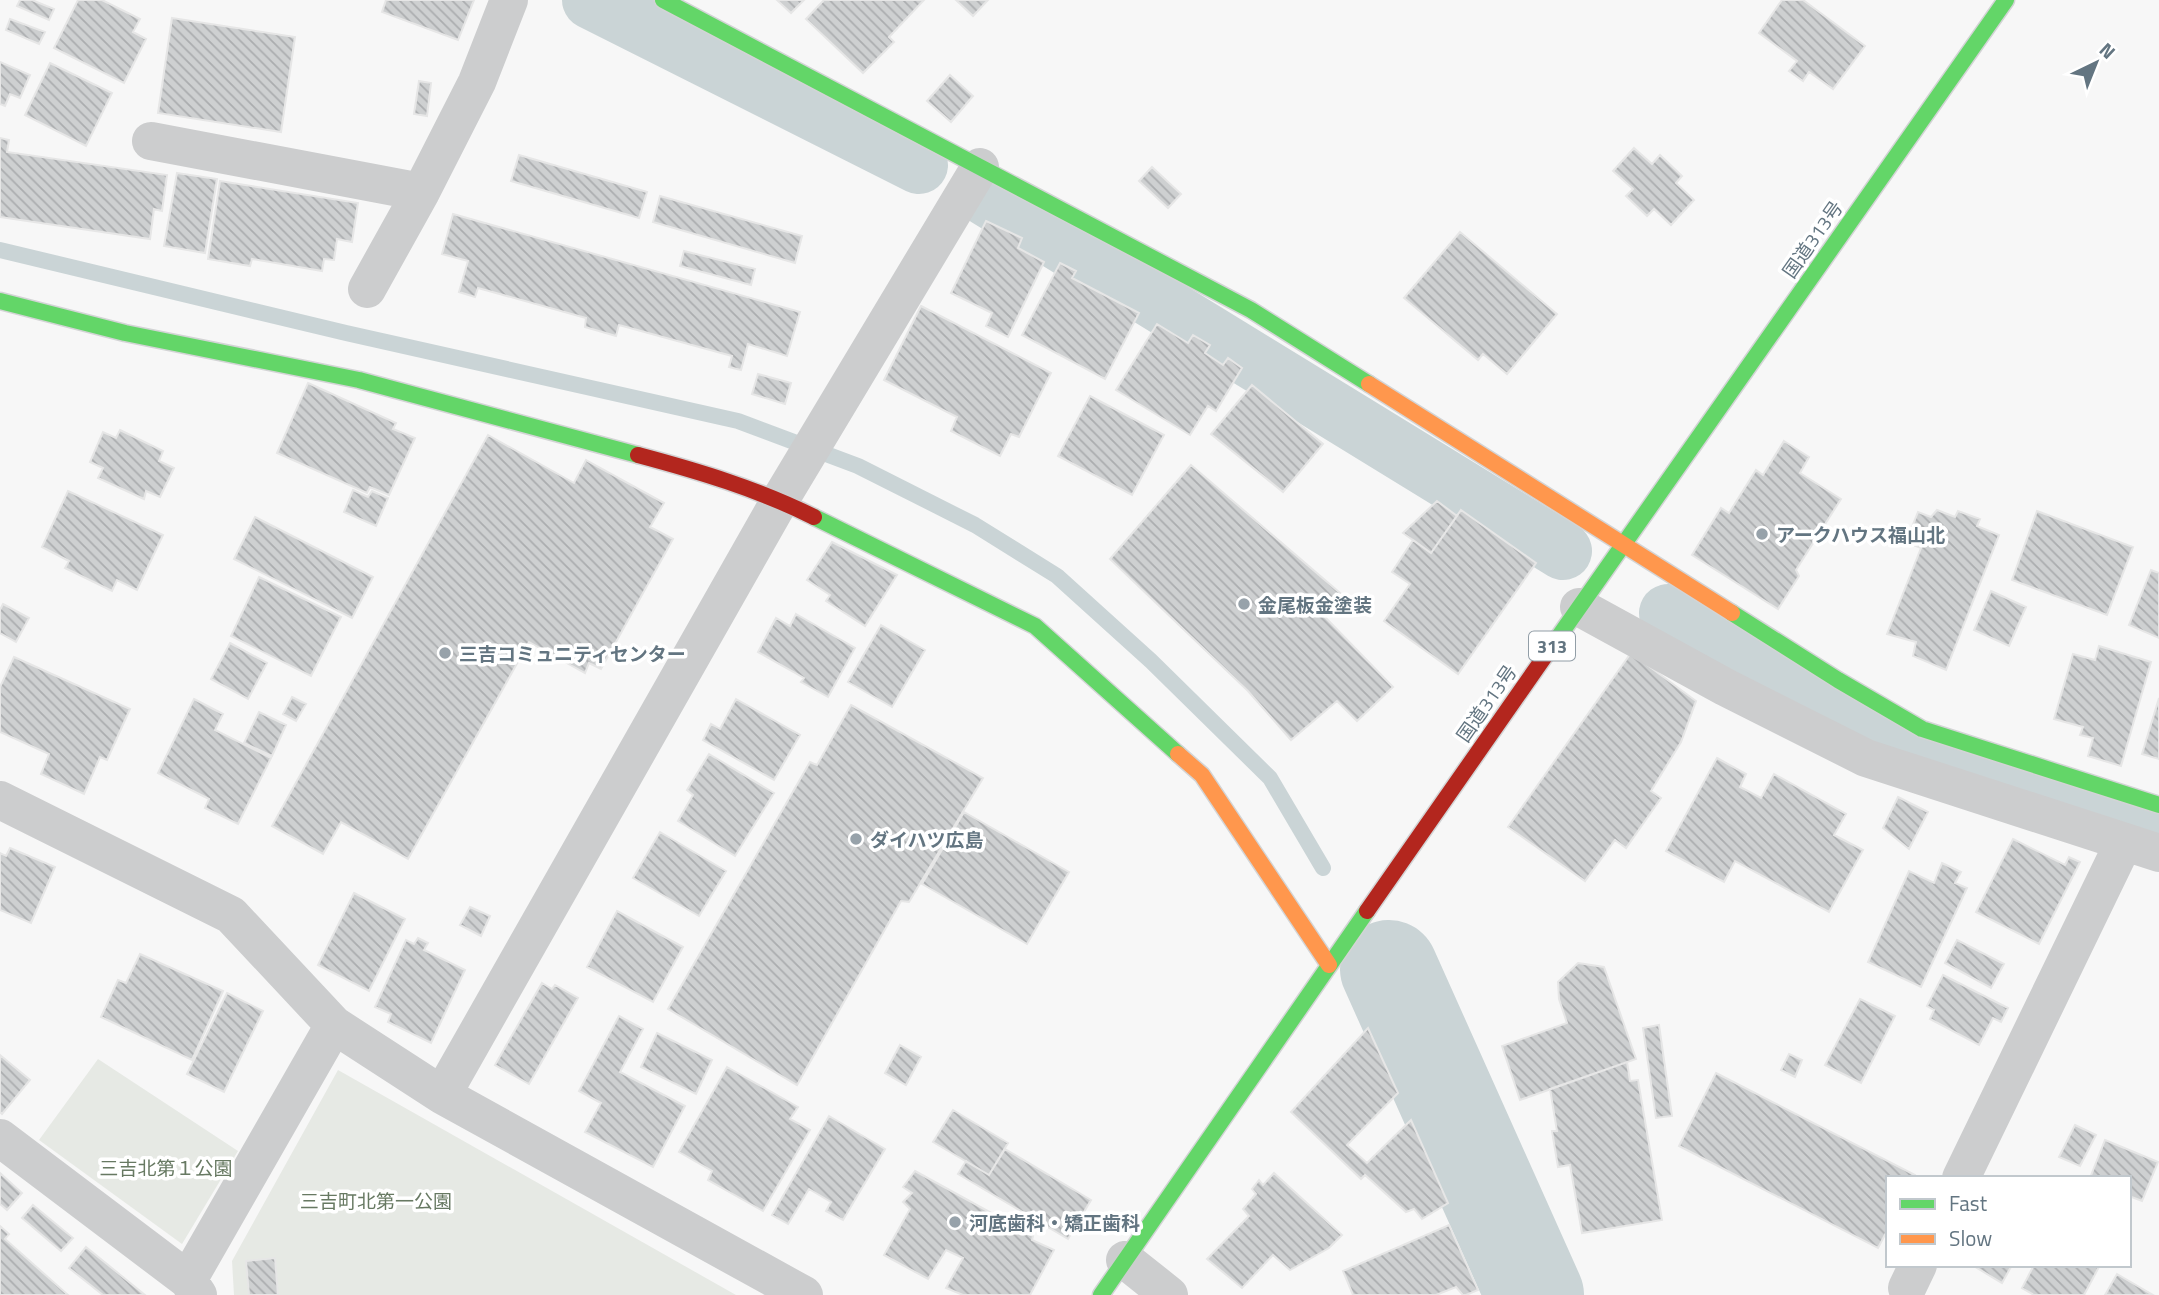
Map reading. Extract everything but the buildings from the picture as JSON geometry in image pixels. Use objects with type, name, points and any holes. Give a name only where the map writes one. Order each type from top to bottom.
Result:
[{"type":"main road","points":[[663,0],[1251,310],[1838,680],[1922,729],[2159,805]]},
{"type":"main road","name":"国道313号","points":[[1101,1295],[1623,543],[2006,0]]},
{"type":"main road","points":[[0,300],[125,333],[359,380],[685,468],[786,492],[1035,625],[1202,775],[1329,965]]},
{"type":"street","points":[[367,289],[421,192],[477,82],[509,0]]},
{"type":"street","points":[[151,141],[421,192]]},
{"type":"street","points":[[442,1095],[786,492],[980,167]]},
{"type":"street","points":[[1579,607],[1725,687],[1866,758],[2141,847],[1962,1176]]},
{"type":"street","points":[[0,800],[231,915],[334,1025],[442,1095],[804,1295]]},
{"type":"street","points":[[0,1139],[193,1287],[334,1025]]},
{"type":"street","points":[[1125,1260],[1169,1295]]},
{"type":"green space","name":"三吉北第１公園","points":[[98,1059],[238,1151],[182,1244],[39,1140]]},
{"type":"green space","name":"三吉町北第一公園","points":[[338,1070],[736,1295],[234,1295],[232,1261]]},
{"type":"waterway","points":[[591,0],[919,165]]},
{"type":"waterway","points":[[986,197],[1563,551]]},
{"type":"waterway","points":[[0,250],[346,333],[738,421],[858,466],[975,525],[1057,576],[1151,661],[1270,778],[1323,868]]},
{"type":"waterway","points":[[1668,613],[1870,733],[2098,813],[2159,830]]},
{"type":"waterway","points":[[1389,969],[1535,1295]]},
{"type":"traffic: fast","points":[[663,0],[1251,310],[1369,384]]},
{"type":"traffic: fast","points":[[1557,639],[2006,0]]},
{"type":"traffic: fast","points":[[0,301],[125,333],[359,380],[638,455]]},
{"type":"traffic: fast","points":[[814,517],[1035,626],[1178,754]]},
{"type":"traffic: fast","points":[[1732,613],[1922,729],[2159,805]]},
{"type":"traffic: fast","points":[[1101,1295],[1367,911]]},
{"type":"traffic: slow","points":[[1369,384],[1732,613]]},
{"type":"traffic: slow","points":[[1178,754],[1202,775],[1329,965]]},
{"type":"traffic: jam","points":[[638,455],[728,482],[814,517]]},
{"type":"traffic: jam","points":[[1367,911],[1557,639]]},
{"type":"place","name":"アークハウス福山北","points":[[1762,534]]},
{"type":"place","name":"金尾板金塗装","points":[[1244,604]]},
{"type":"place","name":"三吉コミュニティセンター","points":[[445,653]]},
{"type":"place","name":"ダイハツ広島","points":[[856,839]]},
{"type":"place","name":"河底歯科・矯正歯科","points":[[955,1222]]}]
